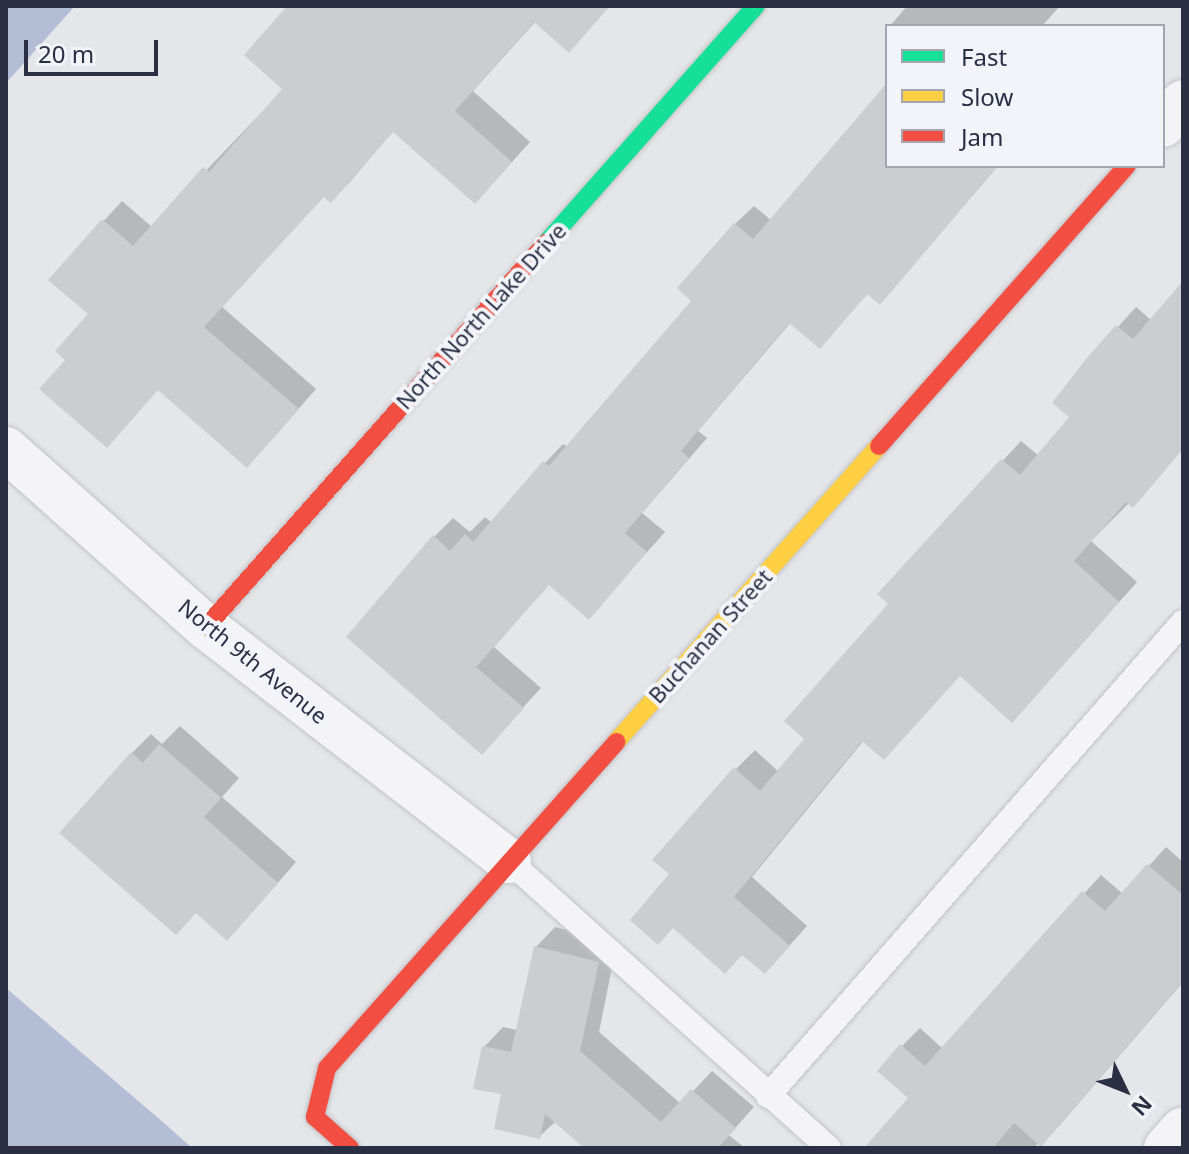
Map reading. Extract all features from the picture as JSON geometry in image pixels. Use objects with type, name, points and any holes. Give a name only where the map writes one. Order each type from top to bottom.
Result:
[{"type":"street","name":"North North Lake Drive","points":[[206,627],[756,6]]},
{"type":"street","points":[[1165,123],[1183,102]]},
{"type":"street","name":"Buchanan Street","points":[[350,1148],[315,1117],[327,1068],[1125,168]]},
{"type":"street","name":"North 9th Avenue","points":[[6,449],[206,627],[509,861]]},
{"type":"street","points":[[1166,1148],[1183,1129]]},
{"type":"lane","points":[[768,1096],[1183,622]]},
{"type":"lane","points":[[509,861],[829,1148]]},
{"type":"water","points":[[6,6],[75,6],[6,83]]},
{"type":"water","points":[[6,988],[164,1123],[192,1148],[6,1148]]},
{"type":"building","points":[[287,6],[610,6],[569,53],[534,22],[455,111],[512,162],[475,204],[393,132],[331,203],[324,197],[204,327],[299,409],[247,468],[158,390],[107,448],[39,389],[65,360],[55,351],[88,314],[48,280],[102,219],[133,246],[203,167],[209,172],[282,89],[244,55]]},
{"type":"building","points":[[885,85],[885,168],[996,168],[880,305],[867,294],[820,349],[789,323],[681,451],[689,458],[625,533],[647,552],[589,620],[549,585],[476,667],[524,708],[482,755],[346,637],[433,535],[450,551],[465,534],[473,542],[543,461],[549,466],[691,301],[677,288],[734,223],[753,239]]},
{"type":"building","points":[[1183,281],[1183,449],[1133,508],[1126,502],[1074,561],[1119,602],[1012,723],[960,676],[884,760],[862,741],[734,897],[790,946],[765,974],[742,955],[725,974],[673,928],[658,945],[630,920],[669,874],[652,860],[734,767],[760,791],[804,739],[784,721],[888,604],[877,594],[1001,459],[1020,475],[1069,417],[1052,403],[1086,359],[1116,325],[1133,339]]},
{"type":"building","points":[[159,744],[221,798],[204,817],[278,883],[227,941],[196,913],[176,935],[59,833],[131,752],[143,763]]},
{"type":"building","points":[[1147,864],[1183,895],[1183,981],[1041,1147],[1014,1123],[993,1148],[864,1148],[908,1098],[877,1071],[900,1044],[925,1066],[1082,891],[1105,911]]},
{"type":"building","points":[[534,946],[599,962],[580,1051],[661,1122],[691,1089],[736,1128],[718,1148],[584,1148],[545,1114],[540,1139],[494,1129],[501,1094],[473,1089],[482,1046],[511,1052]]},
{"type":"traffic: fast","points":[[547,242],[756,6]]},
{"type":"traffic: slow","points":[[616,742],[879,446]]},
{"type":"traffic: jam","points":[[879,446],[1125,168]]},
{"type":"traffic: jam","points":[[206,627],[547,242]]},
{"type":"traffic: jam","points":[[350,1148],[315,1117],[327,1068],[616,742]]}]
